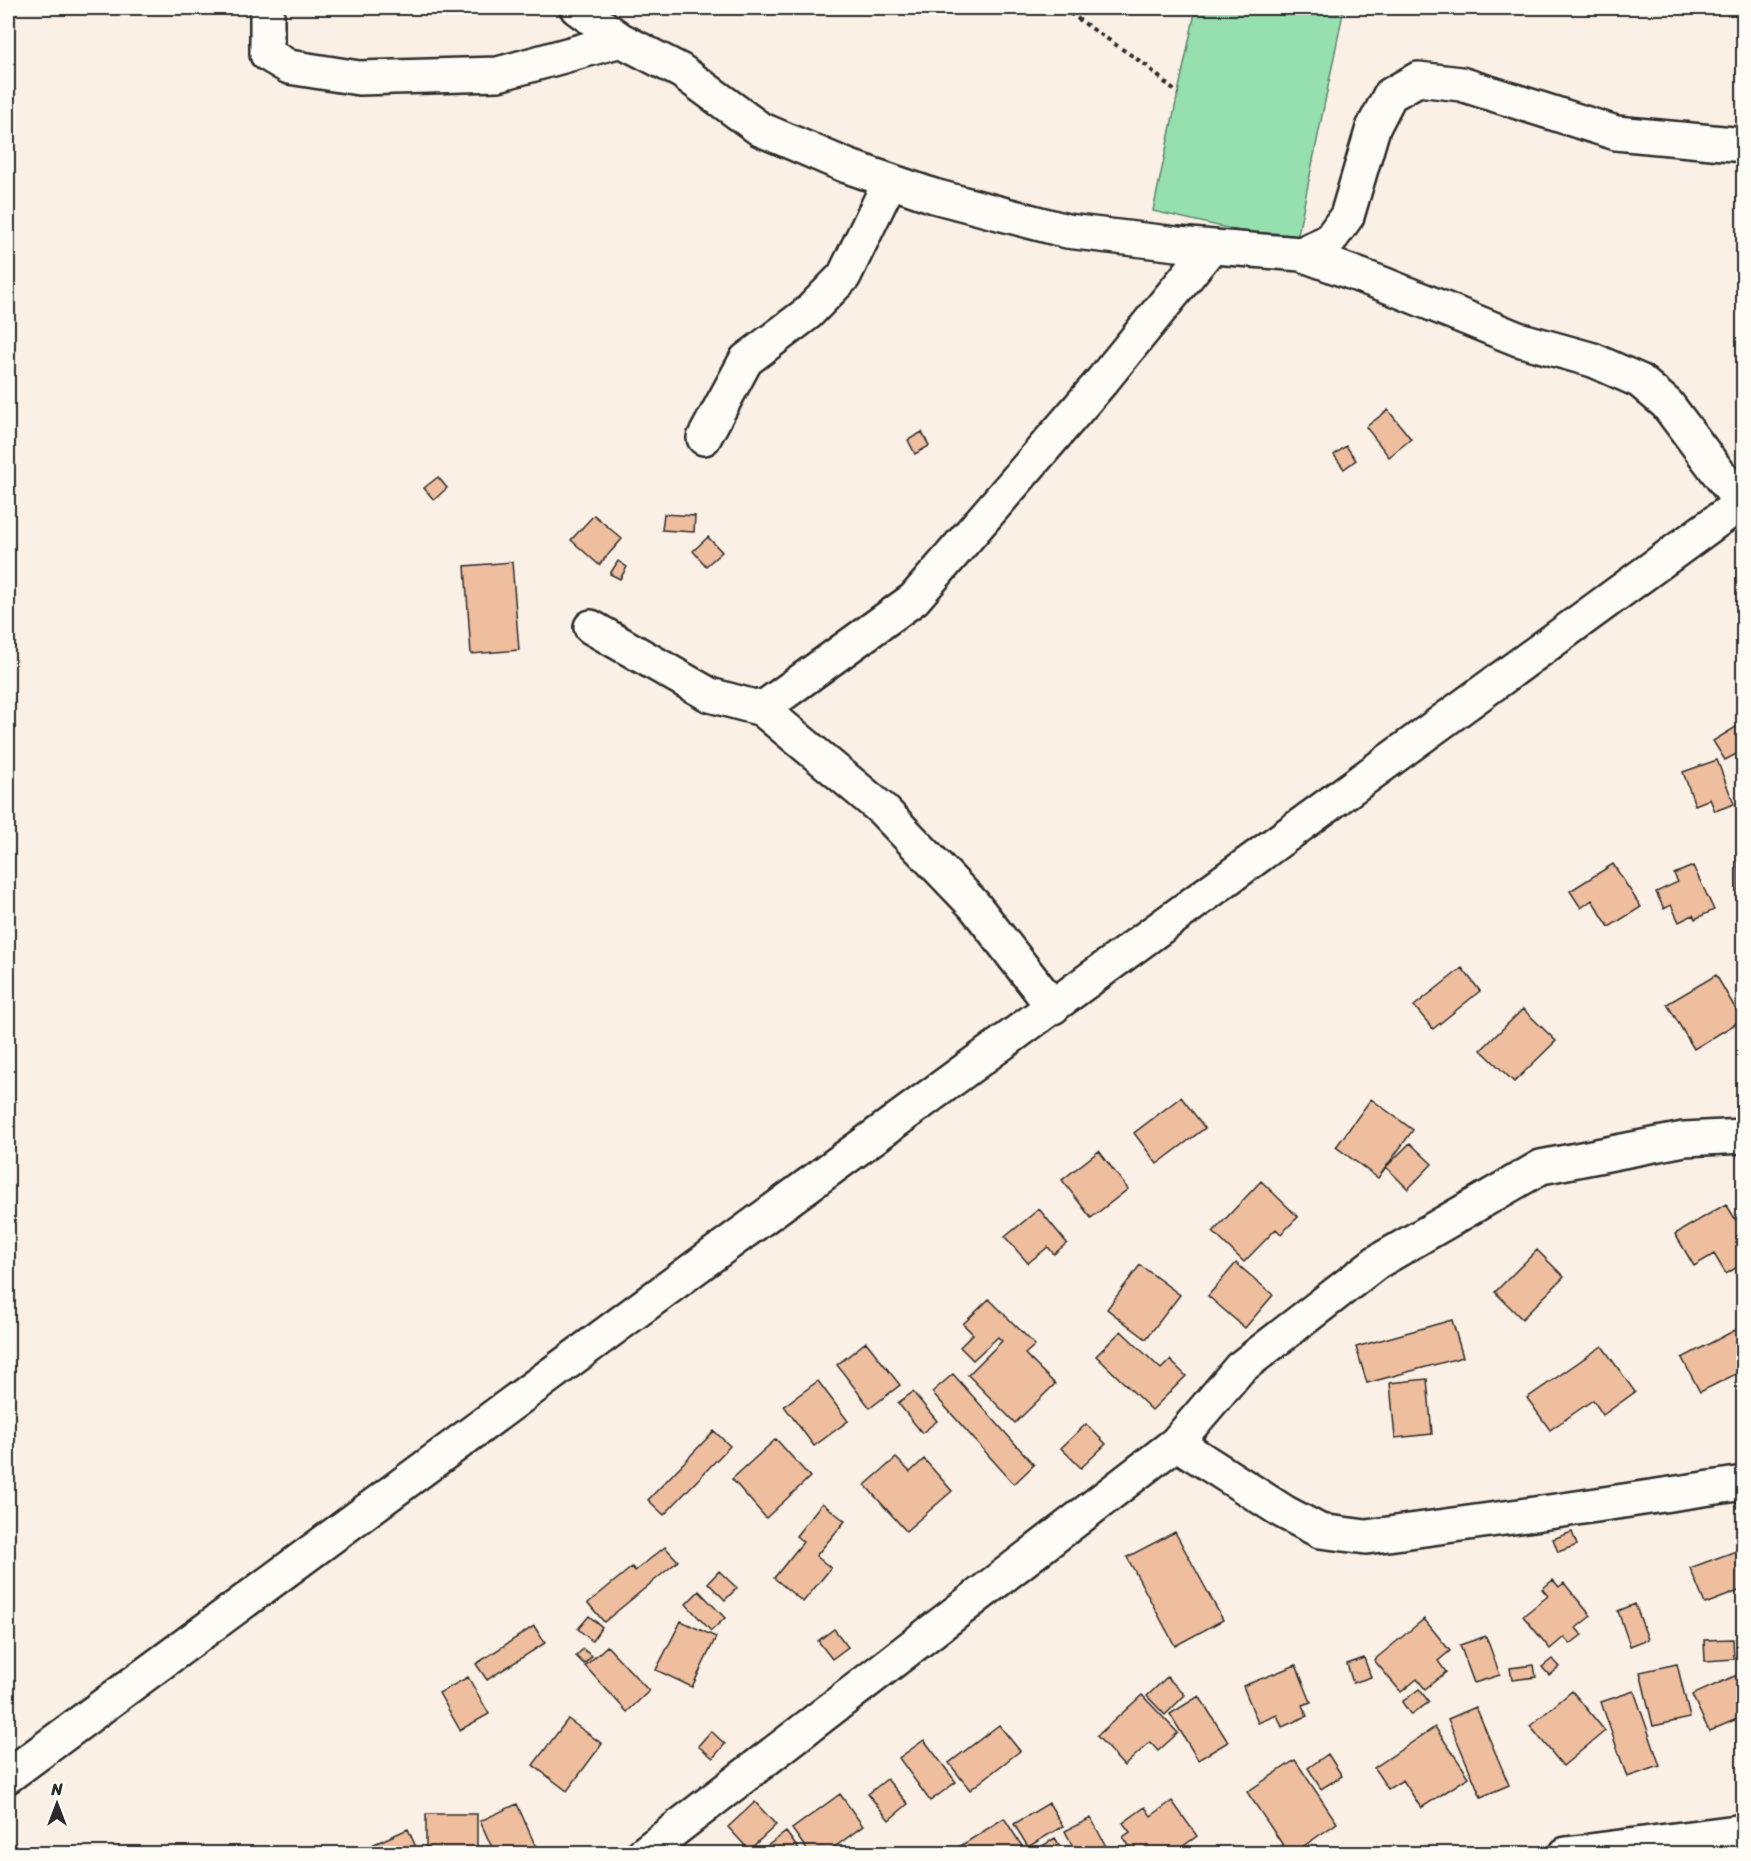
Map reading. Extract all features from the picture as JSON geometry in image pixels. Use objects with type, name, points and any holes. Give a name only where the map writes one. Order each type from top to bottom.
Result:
[{"type":"street","points":[[267,8],[267,54],[288,67],[359,78],[498,74],[621,40]]},
{"type":"street","points":[[8,1776],[1742,502],[1667,404],[1640,381],[1593,360],[1518,339],[1383,284],[1301,254],[1211,247],[1068,231],[934,196],[890,181],[847,166],[760,129],[681,71],[621,40],[577,8]]},
{"type":"street","points":[[1301,254],[1329,241],[1347,216],[1373,128],[1390,95],[1418,80],[1461,84],[1616,133],[1743,145]]},
{"type":"street","points":[[704,438],[746,360],[808,313],[844,276],[890,181]]},
{"type":"street","points":[[762,709],[914,599],[1102,381],[1211,247]]},
{"type":"street","points":[[591,627],[710,695],[762,709],[883,810],[975,905],[1053,1007]]},
{"type":"street","points":[[643,1854],[1176,1443],[1240,1368],[1377,1262],[1540,1167],[1684,1140],[1743,1137]]},
{"type":"street","points":[[1176,1443],[1284,1512],[1320,1531],[1366,1537],[1743,1483]]},
{"type":"street","points":[[1566,1854],[1743,1831]]},
{"type":"path","points":[[1062,8],[1147,66],[1178,94]]},
{"type":"green space","points":[[1196,8],[1344,8],[1296,244],[1153,211]]},
{"type":"building","points":[[1388,410],[1411,439],[1389,457],[1366,427]]},
{"type":"building","points":[[922,432],[929,446],[915,454],[908,440]]},
{"type":"building","points":[[1346,446],[1356,460],[1344,469],[1334,455]]},
{"type":"building","points":[[438,477],[447,488],[434,500],[424,488]]},
{"type":"building","points":[[664,514],[695,516],[694,532],[662,530]]},
{"type":"building","points":[[594,515],[622,539],[599,565],[571,540]]},
{"type":"building","points":[[708,537],[722,552],[706,566],[693,551]]},
{"type":"building","points":[[618,561],[627,567],[620,579],[610,574]]},
{"type":"building","points":[[512,562],[519,650],[471,654],[465,566]]},
{"type":"building","points":[[1744,722],[1744,750],[1725,760],[1713,741]]},
{"type":"building","points":[[1717,760],[1734,804],[1715,811],[1710,799],[1695,805],[1683,772]]},
{"type":"building","points":[[1738,835],[1744,835],[1744,905],[1738,905]]},
{"type":"building","points":[[1613,864],[1641,907],[1609,927],[1592,900],[1581,908],[1570,891]]},
{"type":"building","points":[[1693,866],[1714,910],[1695,919],[1693,915],[1679,922],[1671,905],[1664,909],[1656,892],[1678,882],[1674,874]]},
{"type":"building","points":[[1462,968],[1480,991],[1433,1029],[1414,1006]]},
{"type":"building","points":[[1716,975],[1742,1020],[1694,1049],[1667,1004]]},
{"type":"building","points":[[1523,1009],[1556,1041],[1514,1082],[1481,1050]]},
{"type":"building","points":[[1181,1097],[1205,1128],[1157,1164],[1134,1133]]},
{"type":"building","points":[[1371,1099],[1413,1130],[1378,1178],[1336,1147]]},
{"type":"building","points":[[1410,1143],[1432,1164],[1408,1189],[1386,1167]]},
{"type":"building","points":[[1099,1151],[1128,1189],[1091,1218],[1062,1180]]},
{"type":"building","points":[[1261,1181],[1298,1217],[1281,1234],[1276,1229],[1244,1262],[1213,1232]]},
{"type":"building","points":[[1726,1204],[1744,1233],[1744,1263],[1726,1274],[1714,1254],[1694,1266],[1675,1234]]},
{"type":"building","points":[[1039,1209],[1067,1243],[1054,1254],[1048,1247],[1028,1263],[1005,1237]]},
{"type":"building","points":[[1537,1250],[1564,1277],[1522,1319],[1495,1292]]},
{"type":"building","points":[[1236,1263],[1273,1295],[1245,1328],[1208,1296]]},
{"type":"building","points":[[1140,1265],[1180,1295],[1146,1339],[1107,1309]]},
{"type":"building","points":[[989,1299],[1035,1345],[1025,1354],[1055,1384],[1015,1423],[968,1375],[1002,1341],[998,1337],[973,1360],[960,1347],[973,1334],[963,1324]]},
{"type":"building","points":[[1452,1320],[1463,1357],[1367,1383],[1356,1347]]},
{"type":"building","points":[[1741,1327],[1744,1332],[1744,1370],[1700,1392],[1682,1358]]},
{"type":"building","points":[[1121,1331],[1161,1369],[1170,1360],[1186,1376],[1152,1410],[1096,1356]]},
{"type":"building","points":[[866,1342],[900,1385],[870,1408],[837,1365]]},
{"type":"building","points":[[1602,1346],[1635,1392],[1603,1415],[1593,1400],[1550,1430],[1527,1398]]},
{"type":"building","points":[[953,1374],[1034,1465],[1014,1484],[932,1392]]},
{"type":"building","points":[[1427,1379],[1432,1434],[1395,1438],[1390,1383]]},
{"type":"building","points":[[818,1381],[848,1421],[814,1446],[784,1406]]},
{"type":"building","points":[[913,1392],[937,1421],[922,1433],[898,1403]]},
{"type":"building","points":[[1086,1424],[1106,1444],[1081,1468],[1061,1448]]},
{"type":"building","points":[[714,1431],[730,1446],[664,1515],[648,1500]]},
{"type":"building","points":[[776,1439],[810,1477],[766,1518],[732,1479]]},
{"type":"building","points":[[896,1458],[910,1472],[924,1459],[952,1491],[906,1531],[865,1485]]},
{"type":"building","points":[[822,1503],[845,1521],[816,1556],[831,1568],[803,1602],[774,1578],[803,1542],[796,1536]]},
{"type":"building","points":[[1175,1532],[1223,1620],[1175,1646],[1127,1557]]},
{"type":"building","points":[[1572,1532],[1577,1545],[1558,1552],[1553,1539]]},
{"type":"building","points":[[665,1547],[678,1561],[604,1622],[588,1603],[632,1567],[635,1571]]},
{"type":"building","points":[[1744,1548],[1744,1589],[1705,1604],[1690,1568]]},
{"type":"building","points":[[719,1571],[737,1588],[725,1600],[708,1583]]},
{"type":"building","points":[[1553,1580],[1559,1587],[1564,1583],[1591,1616],[1576,1628],[1582,1635],[1570,1644],[1564,1637],[1550,1649],[1523,1616],[1548,1596],[1542,1589]]},
{"type":"building","points":[[699,1591],[725,1618],[711,1631],[686,1604]]},
{"type":"building","points":[[1635,1604],[1648,1639],[1630,1646],[1618,1611]]},
{"type":"building","points":[[589,1616],[602,1627],[592,1641],[578,1629]]},
{"type":"building","points":[[1424,1619],[1450,1651],[1438,1661],[1446,1672],[1425,1689],[1417,1679],[1401,1692],[1374,1660]]},
{"type":"building","points":[[681,1621],[716,1637],[692,1687],[656,1670]]},
{"type":"building","points":[[534,1626],[545,1643],[487,1680],[476,1664]]},
{"type":"building","points":[[834,1629],[848,1647],[832,1659],[818,1641]]},
{"type":"building","points":[[1486,1636],[1500,1675],[1474,1683],[1460,1645]]},
{"type":"building","points":[[1733,1639],[1734,1659],[1705,1661],[1704,1640]]},
{"type":"building","points":[[607,1646],[649,1691],[627,1712],[585,1666]]},
{"type":"building","points":[[583,1649],[592,1656],[584,1664],[576,1656]]},
{"type":"building","points":[[1364,1658],[1371,1677],[1353,1683],[1347,1664]]},
{"type":"building","points":[[1552,1659],[1559,1667],[1549,1675],[1542,1667]]},
{"type":"building","points":[[1677,1664],[1690,1718],[1653,1726],[1640,1672]]},
{"type":"building","points":[[1296,1665],[1311,1702],[1302,1705],[1307,1716],[1282,1727],[1277,1715],[1258,1723],[1243,1686]]},
{"type":"building","points":[[1534,1665],[1536,1677],[1512,1680],[1510,1668]]},
{"type":"building","points":[[1737,1675],[1744,1690],[1744,1716],[1709,1731],[1692,1695]]},
{"type":"building","points":[[468,1677],[489,1714],[460,1730],[439,1693]]},
{"type":"building","points":[[1167,1677],[1185,1695],[1165,1715],[1147,1696]]},
{"type":"building","points":[[1419,1689],[1429,1702],[1411,1715],[1402,1702]]},
{"type":"building","points":[[1572,1691],[1605,1731],[1563,1766],[1530,1726]]},
{"type":"building","points":[[1634,1691],[1660,1766],[1627,1777],[1601,1702]]},
{"type":"building","points":[[1142,1695],[1178,1733],[1158,1751],[1150,1742],[1124,1766],[1097,1736]]},
{"type":"building","points":[[1199,1696],[1228,1742],[1198,1760],[1170,1714]]},
{"type":"building","points":[[1476,1707],[1509,1785],[1481,1797],[1448,1719]]},
{"type":"building","points":[[568,1719],[602,1744],[567,1791],[533,1765]]},
{"type":"building","points":[[999,1725],[1020,1751],[970,1790],[949,1763]]},
{"type":"building","points":[[1435,1727],[1469,1777],[1421,1808],[1403,1780],[1388,1789],[1374,1768]]},
{"type":"building","points":[[711,1731],[725,1744],[713,1758],[698,1746]]},
{"type":"building","points":[[924,1740],[956,1782],[930,1801],[899,1758]]},
{"type":"building","points":[[1328,1754],[1342,1776],[1321,1789],[1308,1768]]},
{"type":"building","points":[[1295,1760],[1337,1823],[1289,1854],[1247,1792]]},
{"type":"building","points":[[887,1779],[908,1804],[889,1820],[868,1794]]},
{"type":"building","points":[[840,1794],[863,1826],[825,1854],[810,1854],[792,1829]]},
{"type":"building","points":[[1172,1801],[1197,1836],[1172,1854],[1135,1854],[1123,1837],[1130,1832],[1123,1823],[1145,1807],[1151,1816]]},
{"type":"building","points":[[755,1802],[776,1825],[749,1850],[728,1827]]},
{"type":"building","points":[[1049,1803],[1063,1826],[1028,1847],[1014,1824]]},
{"type":"building","points":[[517,1804],[539,1854],[495,1854],[480,1821]]},
{"type":"building","points":[[426,1814],[477,1814],[477,1854],[426,1854]]},
{"type":"building","points":[[1004,1818],[1027,1854],[948,1854]]},
{"type":"building","points":[[1091,1818],[1110,1854],[1077,1854],[1065,1831]]},
{"type":"building","points":[[408,1829],[419,1854],[376,1854],[372,1845]]},
{"type":"building","points":[[786,1832],[802,1854],[760,1854],[759,1852]]},
{"type":"building","points":[[1055,1838],[1065,1854],[1034,1854],[1033,1852]]}]
